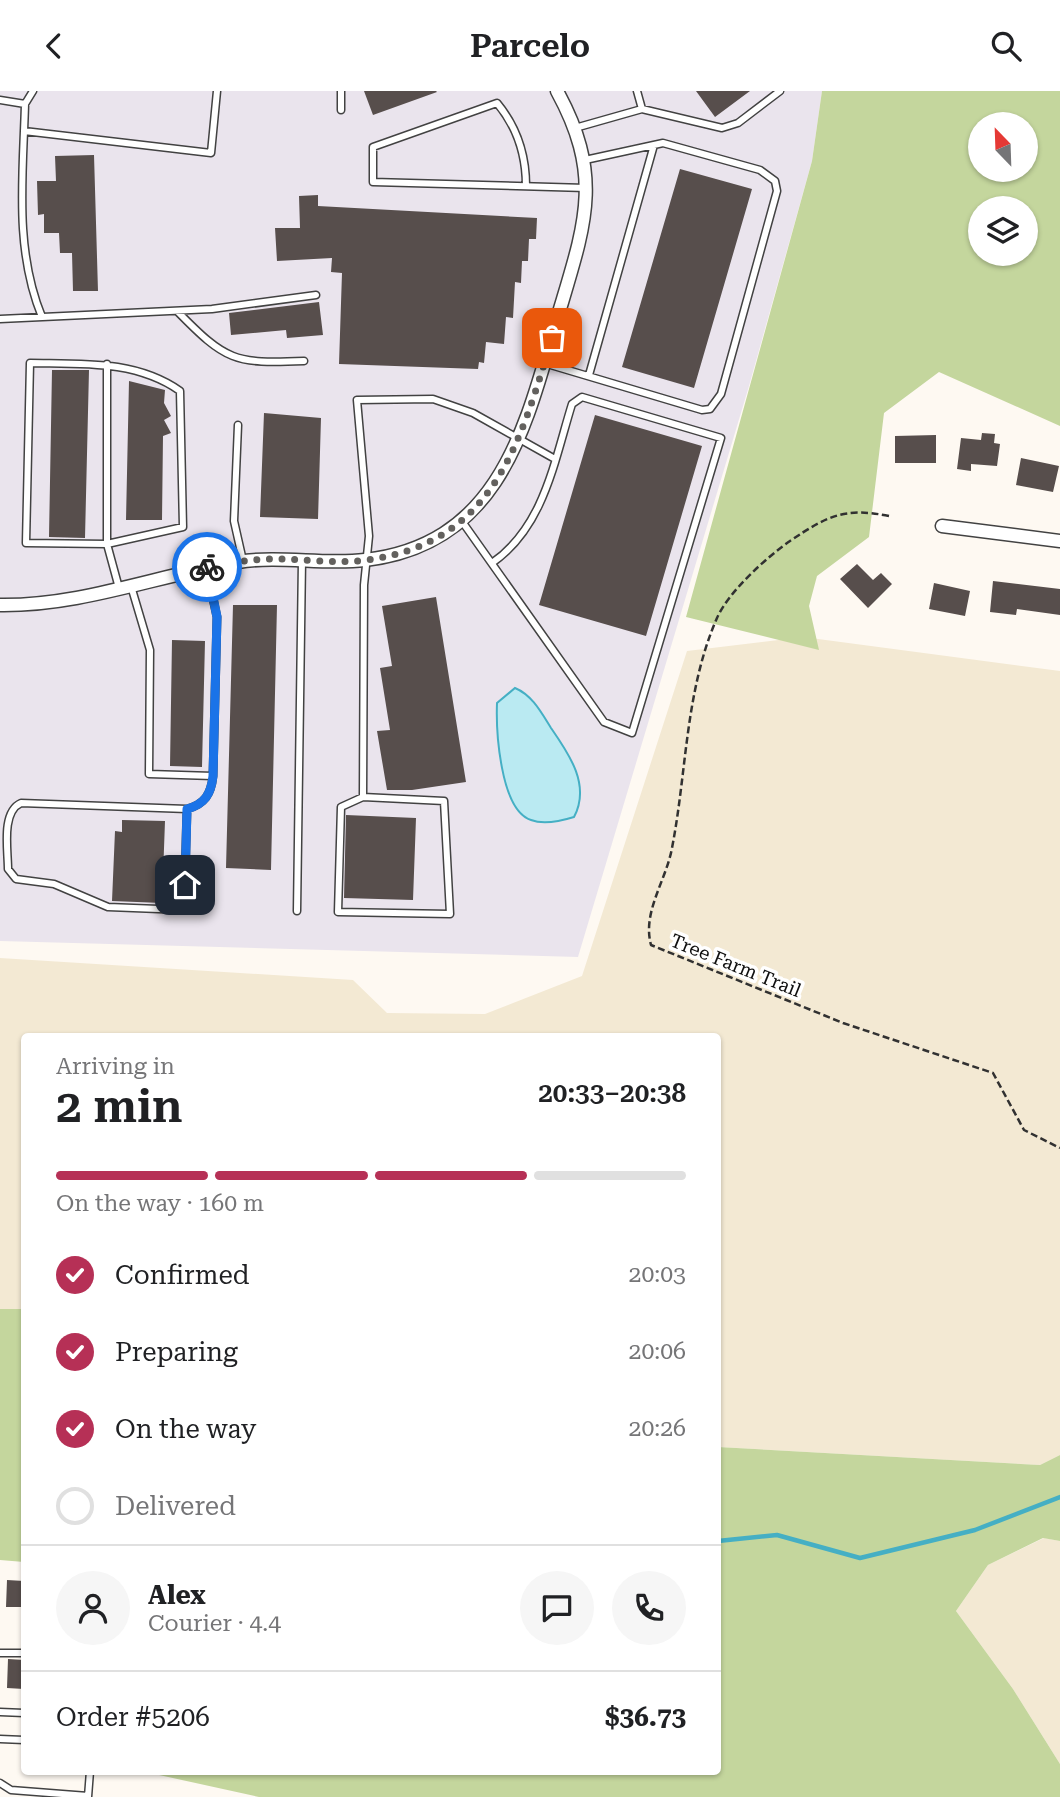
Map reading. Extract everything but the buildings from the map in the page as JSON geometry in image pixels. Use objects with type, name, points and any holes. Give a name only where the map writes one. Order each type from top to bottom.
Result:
[{"type":"street","points":[[0,605],[39,605],[243,561],[367,560],[417,546],[461,520],[479,504],[503,473],[520,440],[580,242],[587,188],[585,160],[575,128],[557,91]]},
{"type":"street","points":[[942,526],[1060,541]]},
{"type":"lane","points":[[33,91],[25,104],[21,221],[29,287],[42,317]]},
{"type":"lane","points":[[24,131],[211,153],[217,91]]},
{"type":"lane","points":[[341,91],[341,110]]},
{"type":"lane","points":[[637,91],[642,109]]},
{"type":"lane","points":[[575,128],[642,109],[722,128],[738,123],[780,91]]},
{"type":"lane","points":[[0,100],[25,104]]},
{"type":"lane","points":[[526,187],[523,153],[516,133],[497,103],[373,148],[373,182],[526,187],[587,188]]},
{"type":"lane","points":[[544,363],[702,410],[710,409],[721,394],[777,191],[775,181],[761,170],[663,143],[585,160]]},
{"type":"lane","points":[[589,375],[654,145]]},
{"type":"lane","points":[[0,319],[177,311],[316,295]]},
{"type":"lane","points":[[177,311],[209,344],[228,356],[253,363],[304,361]]},
{"type":"lane","points":[[30,363],[107,364],[162,378],[180,391],[183,527],[107,544],[26,543],[30,363]]},
{"type":"lane","points":[[107,364],[107,544],[150,650],[149,774],[213,776]]},
{"type":"lane","points":[[461,520],[604,722],[632,733],[720,438],[582,397],[572,404],[532,522],[512,549],[492,563]]},
{"type":"lane","points":[[363,797],[364,585],[369,536],[357,400],[433,399],[472,413],[555,459]]},
{"type":"lane","points":[[238,425],[234,521],[243,561]]},
{"type":"lane","points":[[297,911],[302,560]]},
{"type":"lane","points":[[187,809],[184,910],[108,907],[54,884],[16,879],[8,869],[9,817],[15,806],[21,803],[187,809],[199,806],[207,798],[213,776],[217,617],[206,567]]},
{"type":"lane","points":[[363,797],[444,801],[450,914],[338,912],[341,807],[363,797]]},
{"type":"lane","points":[[0,1653],[21,1653]]},
{"type":"lane","points":[[0,1712],[21,1713]]},
{"type":"lane","points":[[0,1739],[21,1740]]},
{"type":"lane","points":[[0,1783],[11,1790],[88,1796],[90,1775]]},
{"type":"path","name":"Tree Farm Trail","points":[[889,516],[859,510],[821,520],[763,560],[718,616],[689,710],[672,850],[646,928],[651,945],[844,1023],[993,1073],[1024,1130],[1060,1148]]},
{"type":"shaded area","points":[[0,91],[822,91],[812,161],[749,386],[578,957],[0,941]]},
{"type":"shaded area","points":[[803,637],[1060,671],[1060,1455],[1040,1465],[721,1447],[721,1033],[21,1033],[21,1309],[0,1309],[0,958],[353,980],[387,1013],[485,1014],[582,976],[687,651]]},
{"type":"shaded area","points":[[1044,1538],[1060,1541],[1060,1764],[1013,1689],[956,1611],[988,1565]]},
{"type":"green space","points":[[822,91],[1060,91],[1060,426],[939,372],[884,413],[869,537],[817,576],[809,606],[819,650],[686,617],[812,161]]},
{"type":"green space","points":[[0,1309],[21,1309],[21,1562],[0,1560]]},
{"type":"green space","points":[[721,1447],[1040,1465],[1060,1455],[1060,1541],[1043,1538],[988,1565],[956,1611],[1013,1689],[1060,1764],[1060,1797],[259,1797],[159,1775],[721,1775]]},
{"type":"water","points":[[515,688],[536,705],[571,759],[580,793],[574,817],[552,822],[531,820],[521,813],[512,801],[506,786],[499,749],[497,703]]},
{"type":"waterway","points":[[721,1541],[777,1535],[860,1558],[975,1530],[1060,1497]]},
{"type":"way so far","points":[[207,567],[273,559],[367,560],[396,554],[439,535],[479,504],[503,473],[520,440],[552,338]]},
{"type":"route","points":[[185,885],[187,809],[199,806],[207,798],[212,789],[213,776],[217,617],[207,567]]}]
